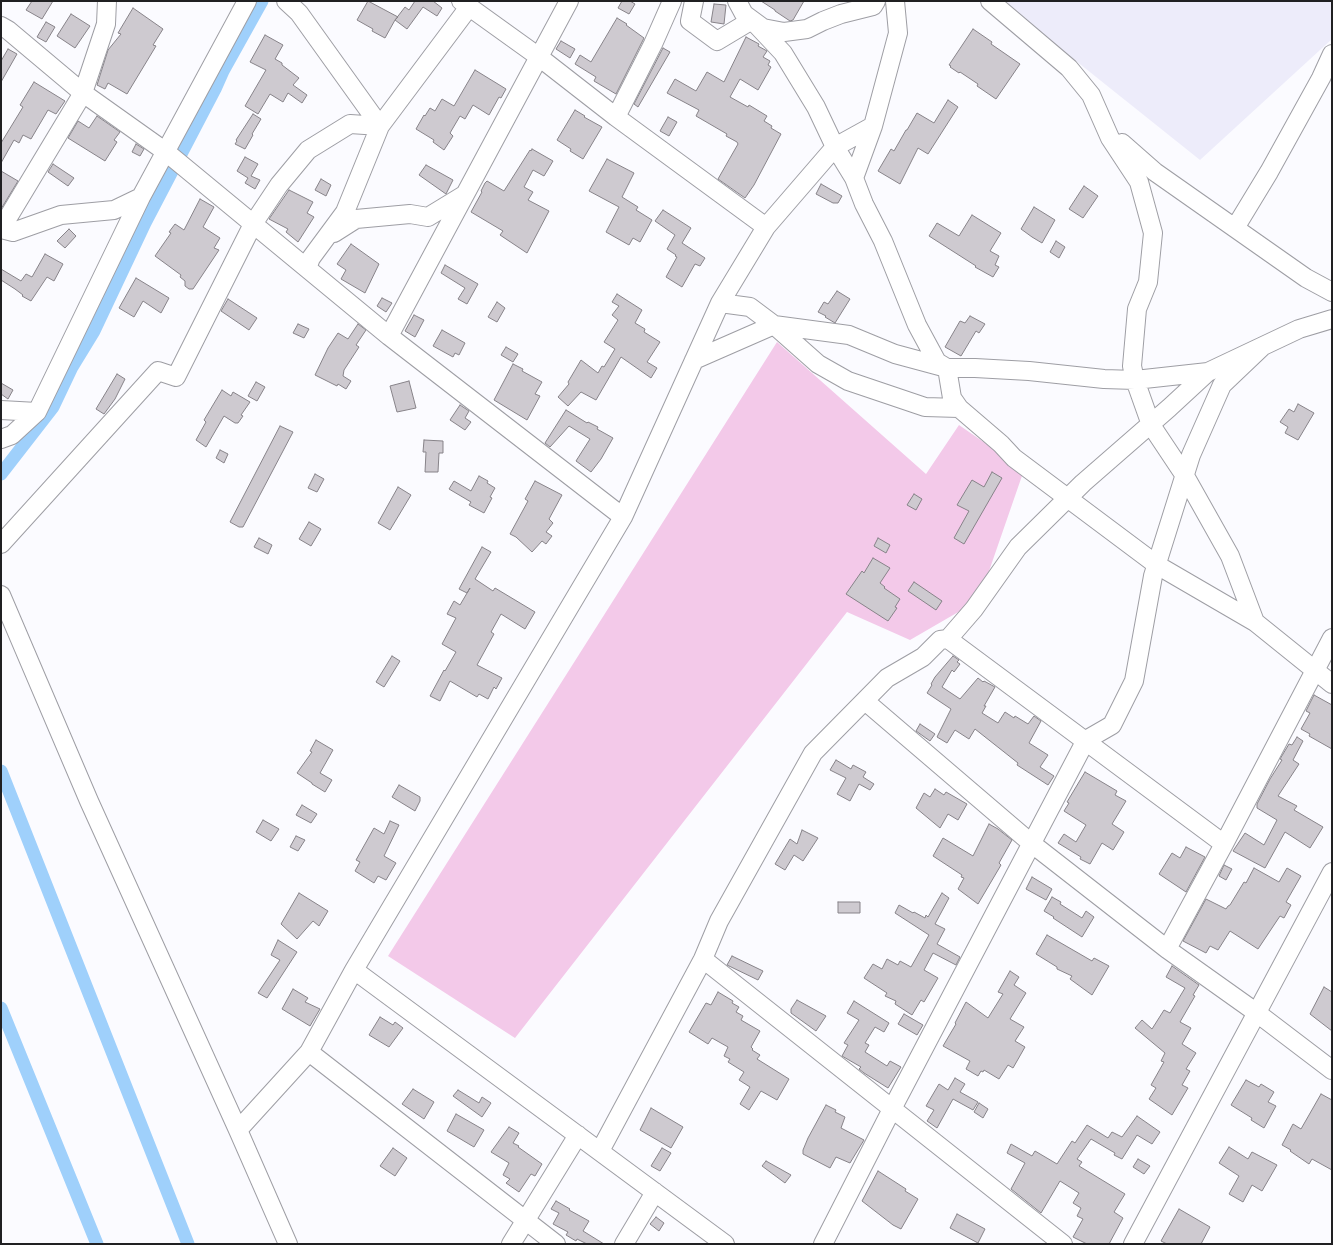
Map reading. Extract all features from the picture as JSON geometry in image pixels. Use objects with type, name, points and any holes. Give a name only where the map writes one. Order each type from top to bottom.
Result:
[{"type":"street","points":[[107,1],[106,24],[83,93],[1,229],[13,232],[61,215],[114,210],[141,197]]},
{"type":"street","points":[[1,439],[12,435],[37,412],[141,197],[247,1]]},
{"type":"street","points":[[286,1],[299,13],[380,126]]},
{"type":"street","points":[[388,336],[569,1]]},
{"type":"street","points":[[616,117],[653,44],[672,1]]},
{"type":"street","points":[[694,1],[690,21],[717,41],[752,20]]},
{"type":"street","points":[[737,1],[744,14],[762,28],[784,32],[807,29],[841,14],[873,6],[876,1]]},
{"type":"street","points":[[854,178],[873,126],[898,33],[895,1]]},
{"type":"street","points":[[990,1],[1069,68],[1091,95],[1110,138],[1139,182],[1153,233],[1148,282],[1137,309],[1132,366],[1135,380],[1151,424],[1185,476],[1230,556],[1255,622]]},
{"type":"street","points":[[307,268],[311,258],[345,212],[380,126],[465,4],[539,57],[616,117],[766,227]]},
{"type":"street","points":[[752,20],[783,53],[816,107],[835,147],[854,178],[864,204],[884,241],[917,325],[937,362],[947,368],[952,398],[959,408],[1001,444],[1014,458],[1157,565],[1255,622],[1332,684]]},
{"type":"street","points":[[3,32],[83,93],[166,152],[388,336],[623,517]]},
{"type":"street","points":[[1235,228],[1269,172],[1321,78],[1332,54]]},
{"type":"street","points":[[1104,123],[1119,141],[1155,172],[1306,278],[1332,292]]},
{"type":"street","points":[[1,544],[158,371],[176,377],[253,224],[279,185],[308,150],[350,124],[380,126]]},
{"type":"street","points":[[238,1130],[309,1052],[354,970],[623,517],[720,304],[766,227],[835,147],[873,126]]},
{"type":"street","points":[[324,240],[356,219],[410,214],[428,217],[466,194]]},
{"type":"street","points":[[720,304],[750,307],[774,325],[818,364],[848,381],[925,407],[959,408]]},
{"type":"street","points":[[600,1151],[703,959],[719,921],[813,753],[886,678],[923,657],[940,640],[948,639],[974,609],[1018,547],[1083,483],[1208,372],[1299,329],[1332,319]]},
{"type":"street","points":[[694,360],[774,325],[849,335],[895,354],[947,368],[1029,371],[1104,379],[1135,380],[1208,372]]},
{"type":"street","points":[[823,1244],[892,1109],[1086,740],[1112,725],[1134,682],[1153,576],[1191,455],[1222,385],[1263,346]]},
{"type":"street","points":[[1,410],[37,412]]},
{"type":"street","points":[[1,596],[89,801],[288,1244]]},
{"type":"street","points":[[1167,949],[1332,638]]},
{"type":"street","points":[[948,639],[1086,740],[1224,844]]},
{"type":"street","points":[[865,701],[1031,843],[1167,949],[1257,1013],[1332,1070]]},
{"type":"street","points":[[1133,1244],[1332,872]]},
{"type":"street","points":[[703,959],[1063,1244]]},
{"type":"street","points":[[354,970],[725,1244]]},
{"type":"street","points":[[309,1052],[556,1244]]},
{"type":"street","points":[[511,1244],[578,1135]]},
{"type":"street","points":[[624,1244],[655,1192]]},
{"type":"shaded area","points":[[1001,1],[1332,1],[1332,39],[1200,160]]},
{"type":"shaded area","points":[[777,342],[926,474],[959,425],[1024,470],[979,600],[910,640],[847,612],[515,1038],[388,956]]},
{"type":"building","points":[[32,1],[53,1],[42,19],[26,10]]},
{"type":"building","points":[[368,1],[398,17],[405,7],[409,10],[415,1],[433,1],[442,8],[437,16],[423,7],[407,29],[395,20],[385,38],[357,20]]},
{"type":"building","points":[[622,1],[630,1],[635,4],[629,14],[618,8]]},
{"type":"building","points":[[761,1],[804,1],[793,20],[790,21]]},
{"type":"building","points":[[714,4],[726,5],[724,24],[711,22]]},
{"type":"building","points":[[133,8],[163,29],[153,45],[156,46],[127,94],[108,83],[105,89],[97,85],[108,50],[121,34],[118,33]]},
{"type":"building","points":[[71,14],[90,26],[75,48],[57,36]]},
{"type":"building","points":[[617,18],[644,38],[616,94],[594,81],[596,77],[575,64],[580,55],[591,62]]},
{"type":"building","points":[[46,22],[55,27],[46,42],[37,37]]},
{"type":"building","points":[[973,29],[992,42],[991,44],[1020,64],[996,99],[977,86],[978,84],[960,72],[959,73],[949,65]]},
{"type":"building","points":[[265,35],[283,45],[275,59],[282,63],[282,65],[299,78],[293,85],[307,95],[302,103],[288,93],[283,102],[270,94],[258,114],[245,106],[266,70],[250,62]]},
{"type":"building","points":[[746,37],[759,44],[758,46],[767,51],[763,57],[770,61],[768,65],[771,67],[758,90],[740,79],[730,97],[748,107],[749,105],[767,116],[764,121],[772,126],[771,128],[781,134],[754,185],[745,198],[718,179],[738,144],[737,142],[726,136],[727,134],[696,116],[699,110],[667,93],[675,79],[696,91],[707,72],[724,82]]},
{"type":"building","points":[[561,41],[575,49],[570,58],[556,49]]},
{"type":"building","points":[[663,48],[670,52],[638,107],[634,104]]},
{"type":"building","points":[[8,49],[17,54],[1,82],[1,61]]},
{"type":"building","points":[[475,70],[506,89],[501,98],[499,97],[489,115],[473,105],[465,119],[460,116],[450,133],[453,136],[444,150],[433,142],[434,140],[416,129],[430,108],[435,111],[442,99],[454,106]]},
{"type":"building","points":[[34,82],[65,101],[56,114],[48,110],[31,139],[23,135],[19,143],[14,140],[1,163],[1,143],[23,107],[20,105]]},
{"type":"building","points":[[948,100],[958,107],[928,154],[918,148],[900,184],[878,171],[891,149],[894,151],[917,113],[934,123]]},
{"type":"building","points":[[575,110],[602,127],[583,159],[570,151],[571,149],[557,140]]},
{"type":"building","points":[[253,114],[261,119],[245,149],[235,144],[237,141],[236,140]]},
{"type":"building","points":[[97,116],[120,132],[114,140],[117,142],[105,161],[68,138],[78,121],[89,128]]},
{"type":"building","points":[[668,117],[677,122],[669,136],[660,131]]},
{"type":"building","points":[[136,144],[144,149],[140,156],[132,152]]},
{"type":"building","points":[[532,149],[553,161],[544,176],[533,170],[524,187],[533,192],[528,200],[549,211],[527,253],[500,235],[503,231],[471,212],[482,192],[481,191],[485,183],[487,181],[504,191]]},
{"type":"building","points":[[245,157],[258,164],[251,176],[260,180],[255,189],[245,183],[248,178],[237,171]]},
{"type":"building","points":[[607,159],[634,173],[622,197],[638,207],[636,210],[652,220],[640,242],[633,238],[629,245],[606,232],[619,207],[589,191]]},
{"type":"building","points":[[53,164],[74,178],[68,186],[48,172]]},
{"type":"building","points":[[426,165],[453,180],[446,194],[419,175]]},
{"type":"building","points":[[1,171],[18,181],[1,209]]},
{"type":"building","points":[[321,179],[331,185],[326,196],[315,190]]},
{"type":"building","points":[[821,184],[842,196],[838,203],[833,203],[816,194]]},
{"type":"building","points":[[1084,186],[1098,196],[1083,218],[1069,209]]},
{"type":"building","points":[[289,190],[313,202],[307,213],[314,217],[298,242],[286,232],[288,229],[269,219]]},
{"type":"building","points":[[200,199],[214,207],[203,227],[220,238],[214,248],[219,250],[193,289],[189,289],[185,286],[185,281],[180,277],[181,275],[155,256],[171,233],[169,232],[175,224],[184,230]]},
{"type":"building","points":[[1034,207],[1055,220],[1042,243],[1021,229]]},
{"type":"building","points":[[663,210],[691,228],[682,243],[705,258],[700,266],[695,264],[682,287],[666,277],[677,257],[667,249],[675,235],[655,221]]},
{"type":"building","points":[[972,215],[1001,233],[990,251],[999,256],[995,265],[999,267],[993,277],[975,267],[976,266],[929,236],[937,223],[959,236]]},
{"type":"building","points":[[69,229],[76,236],[65,248],[57,241]]},
{"type":"building","points":[[1056,241],[1065,247],[1059,258],[1050,252]]},
{"type":"building","points":[[351,244],[379,264],[365,293],[341,279],[346,270],[337,264]]},
{"type":"building","points":[[45,254],[63,264],[54,281],[47,277],[31,301],[1,280],[1,269],[21,281],[26,274],[32,277]]},
{"type":"building","points":[[445,265],[478,284],[467,304],[458,299],[465,288],[441,273]]},
{"type":"building","points":[[136,278],[169,298],[161,313],[143,301],[134,317],[119,308]]},
{"type":"building","points":[[837,291],[850,299],[835,323],[818,312],[824,302],[828,304]]},
{"type":"building","points":[[617,294],[642,310],[635,323],[645,329],[644,332],[660,342],[647,362],[657,368],[651,378],[621,357],[596,400],[581,392],[568,406],[558,397],[569,384],[568,382],[581,360],[598,373],[602,366],[604,367],[615,349],[604,342],[618,320],[612,315],[619,306],[612,302]]},
{"type":"building","points":[[382,298],[392,303],[386,312],[377,306]]},
{"type":"building","points":[[228,299],[257,318],[249,330],[221,311]]},
{"type":"building","points":[[497,302],[505,308],[497,322],[488,317]]},
{"type":"building","points":[[414,315],[424,320],[415,337],[405,331]]},
{"type":"building","points":[[970,316],[985,324],[979,333],[976,331],[961,356],[945,347],[960,321],[965,323]]},
{"type":"building","points":[[298,324],[309,329],[304,338],[293,333]]},
{"type":"building","points":[[358,324],[366,330],[356,345],[359,347],[344,370],[343,376],[351,381],[346,389],[338,384],[337,386],[315,375],[328,348],[338,333],[348,339]]},
{"type":"building","points":[[442,330],[465,343],[459,355],[455,353],[453,357],[433,346]]},
{"type":"building","points":[[506,347],[518,354],[513,362],[501,355]]},
{"type":"building","points":[[513,364],[523,369],[522,371],[542,382],[535,394],[540,396],[527,420],[494,400]]},
{"type":"building","points":[[117,374],[125,379],[115,399],[104,414],[96,409]]},
{"type":"building","points":[[409,381],[416,408],[397,412],[390,386]]},
{"type":"building","points":[[256,382],[265,387],[257,401],[248,396]]},
{"type":"building","points":[[1,383],[13,390],[8,399],[1,394]]},
{"type":"building","points":[[222,390],[231,396],[233,392],[250,402],[241,415],[243,416],[238,423],[235,423],[224,416],[206,447],[196,440],[206,422],[204,420]]},
{"type":"building","points":[[1298,404],[1314,413],[1298,440],[1285,433],[1288,427],[1280,422],[1289,409],[1294,412]]},
{"type":"building","points":[[460,405],[469,411],[465,418],[471,422],[465,430],[450,420]]},
{"type":"building","points":[[566,410],[587,423],[588,422],[598,427],[597,429],[613,438],[601,459],[591,472],[576,461],[590,439],[569,426],[550,447],[545,443]]},
{"type":"building","points":[[280,426],[293,432],[243,527],[239,527],[230,522]]},
{"type":"building","points":[[424,440],[443,441],[443,453],[439,453],[438,472],[425,472],[426,452],[423,452]]},
{"type":"building","points":[[220,450],[228,454],[224,463],[216,458]]},
{"type":"building","points":[[992,472],[1002,478],[964,544],[954,538],[969,511],[957,505],[972,480],[984,487]]},
{"type":"building","points":[[315,474],[324,479],[317,492],[308,488]]},
{"type":"building","points":[[479,476],[488,481],[487,483],[495,488],[490,497],[492,498],[484,513],[469,505],[471,502],[449,489],[454,481],[471,491]]},
{"type":"building","points":[[535,481],[562,495],[549,519],[553,523],[546,532],[552,536],[546,544],[542,541],[532,552],[516,537],[510,534],[528,501],[525,499]]},
{"type":"building","points":[[398,487],[411,495],[390,530],[378,523]]},
{"type":"building","points":[[914,494],[922,499],[916,510],[907,505]]},
{"type":"building","points":[[309,522],[321,529],[311,546],[299,539]]},
{"type":"building","points":[[259,538],[272,545],[268,554],[254,547]]},
{"type":"building","points":[[878,538],[890,545],[886,553],[874,546]]},
{"type":"building","points":[[482,547],[491,552],[475,579],[493,591],[495,588],[535,612],[525,629],[501,614],[491,632],[494,634],[477,665],[502,678],[496,689],[494,687],[488,699],[479,694],[477,697],[450,681],[440,701],[430,696],[456,652],[442,644],[456,618],[447,614],[454,601],[460,605],[470,588],[467,593],[459,589]]},
{"type":"building","points":[[873,558],[890,568],[880,583],[885,587],[884,588],[900,599],[895,607],[897,608],[888,621],[846,594],[862,571],[864,573]]},
{"type":"building","points":[[914,582],[942,601],[936,610],[908,591]]},
{"type":"building","points":[[392,656],[400,661],[384,687],[376,682]]},
{"type":"building","points":[[953,656],[959,660],[957,662],[960,664],[954,672],[952,670],[942,687],[960,699],[978,678],[995,687],[984,706],[986,706],[982,713],[998,723],[1005,712],[1028,724],[1034,716],[1041,721],[1029,743],[1048,755],[1040,767],[1054,776],[1048,785],[1017,765],[1018,763],[975,729],[969,739],[955,730],[947,743],[937,737],[951,709],[927,693],[935,677]]},
{"type":"building","points":[[1314,695],[1332,705],[1332,749],[1309,736],[1310,734],[1301,729],[1310,713],[1306,711]]},
{"type":"building","points":[[920,724],[935,734],[930,741],[916,731]]},
{"type":"building","points":[[1297,737],[1303,741],[1293,760],[1299,764],[1278,796],[1297,806],[1294,810],[1323,827],[1310,848],[1285,832],[1265,868],[1233,851],[1245,833],[1264,845],[1277,820],[1257,808],[1257,804],[1282,760],[1280,759],[1289,744],[1292,745]]},
{"type":"building","points":[[316,740],[333,750],[320,773],[332,780],[325,792],[297,773],[312,752],[310,751]]},
{"type":"building","points":[[836,760],[851,769],[853,765],[866,772],[863,777],[874,784],[870,790],[859,784],[850,801],[837,794],[846,778],[830,770]]},
{"type":"building","points":[[1085,772],[1117,791],[1115,795],[1126,801],[1112,824],[1124,832],[1113,850],[1102,843],[1090,864],[1080,859],[1081,857],[1058,843],[1064,834],[1076,842],[1086,825],[1064,811],[1069,803],[1067,802]]},
{"type":"building","points":[[399,785],[420,797],[420,801],[415,811],[392,797]]},
{"type":"building","points":[[935,789],[944,795],[946,792],[967,804],[958,820],[948,814],[940,828],[916,808],[924,793],[930,797]]},
{"type":"building","points":[[302,805],[317,814],[311,823],[296,815]]},
{"type":"building","points":[[263,820],[279,829],[271,841],[256,832]]},
{"type":"building","points":[[390,821],[399,825],[384,856],[396,863],[386,880],[378,876],[374,883],[355,871],[360,862],[356,860],[374,828],[384,834]]},
{"type":"building","points":[[989,824],[1012,840],[999,863],[1001,865],[978,904],[958,889],[964,878],[961,877],[962,875],[933,856],[943,838],[973,856]]},
{"type":"building","points":[[802,830],[818,838],[803,861],[794,855],[785,870],[775,864],[790,839],[797,844]]},
{"type":"building","points":[[296,836],[305,840],[298,851],[290,847]]},
{"type":"building","points":[[1186,847],[1205,857],[1186,892],[1159,874],[1172,853],[1180,858]]},
{"type":"building","points":[[1224,865],[1232,869],[1226,880],[1219,876]]},
{"type":"building","points":[[1254,868],[1279,882],[1287,868],[1301,876],[1286,902],[1291,905],[1284,918],[1280,916],[1258,949],[1230,931],[1218,950],[1210,946],[1206,953],[1183,941],[1206,899],[1226,909],[1244,882],[1246,883]]},
{"type":"building","points":[[1032,877],[1052,889],[1046,900],[1026,889]]},
{"type":"building","points":[[299,893],[328,911],[319,926],[313,921],[297,939],[281,924]]},
{"type":"building","points":[[942,893],[949,898],[935,924],[945,929],[937,944],[960,957],[956,965],[933,953],[924,970],[938,978],[924,1002],[921,1000],[912,1015],[895,1004],[896,1001],[885,996],[887,993],[864,978],[873,964],[882,969],[887,959],[898,965],[900,961],[911,967],[929,935],[895,913],[899,905],[925,918],[926,915],[928,917]]},
{"type":"building","points":[[1052,897],[1082,918],[1086,911],[1094,917],[1082,937],[1044,911]]},
{"type":"building","points":[[838,902],[860,902],[860,913],[838,913]]},
{"type":"building","points":[[1047,935],[1092,961],[1094,958],[1109,966],[1092,995],[1070,979],[1072,976],[1057,969],[1057,967],[1036,954]]},
{"type":"building","points":[[278,940],[297,952],[267,998],[258,993],[280,960],[271,955]]},
{"type":"building","points":[[732,956],[763,971],[758,980],[727,965]]},
{"type":"building","points":[[1172,966],[1199,985],[1193,995],[1195,996],[1180,1022],[1191,1028],[1182,1044],[1196,1053],[1186,1069],[1190,1071],[1182,1085],[1188,1088],[1172,1115],[1149,1099],[1156,1088],[1151,1085],[1164,1062],[1161,1061],[1165,1053],[1135,1028],[1142,1020],[1152,1029],[1164,1010],[1170,1013],[1185,988],[1166,977]]},
{"type":"building","points":[[1010,971],[1019,977],[1014,985],[1026,993],[1010,1019],[1024,1027],[1015,1041],[1025,1047],[1013,1068],[1008,1065],[999,1079],[984,1070],[983,1072],[981,1071],[978,1076],[966,1069],[970,1061],[943,1046],[956,1024],[955,1023],[966,1002],[988,1018],[1003,994],[998,992]]},
{"type":"building","points":[[1324,987],[1332,992],[1332,1031],[1310,1014]]},
{"type":"building","points":[[293,989],[308,998],[305,1002],[320,1009],[310,1026],[282,1009]]},
{"type":"building","points":[[718,992],[733,1001],[732,1003],[739,1007],[736,1012],[743,1016],[741,1020],[760,1031],[751,1047],[753,1049],[752,1050],[760,1055],[757,1059],[789,1079],[777,1100],[761,1091],[749,1110],[740,1104],[750,1087],[739,1080],[744,1072],[728,1062],[730,1059],[724,1056],[728,1047],[712,1038],[708,1044],[689,1032],[706,1003],[711,1005]]},
{"type":"building","points":[[797,1000],[826,1016],[816,1031],[791,1013],[791,1009]]},
{"type":"building","points":[[854,1001],[889,1023],[884,1032],[875,1027],[865,1043],[869,1045],[865,1052],[887,1066],[890,1061],[901,1067],[888,1088],[864,1073],[859,1069],[861,1067],[842,1056],[848,1045],[844,1043],[859,1020],[847,1013]]},
{"type":"building","points":[[904,1014],[923,1025],[917,1035],[898,1024]]},
{"type":"building","points":[[380,1017],[393,1025],[395,1022],[403,1028],[389,1047],[369,1035]]},
{"type":"building","points":[[955,1078],[965,1084],[960,1092],[978,1102],[973,1110],[953,1099],[937,1128],[927,1121],[934,1110],[926,1106],[939,1084],[948,1090]]},
{"type":"building","points":[[1246,1080],[1259,1087],[1261,1084],[1274,1092],[1268,1102],[1276,1106],[1264,1128],[1251,1120],[1252,1118],[1231,1105]]},
{"type":"building","points":[[413,1089],[434,1102],[424,1119],[402,1104]]},
{"type":"building","points":[[458,1090],[479,1103],[482,1097],[491,1103],[482,1117],[453,1096]]},
{"type":"building","points":[[1321,1094],[1332,1100],[1332,1170],[1312,1159],[1309,1164],[1282,1145],[1293,1124],[1301,1129]]},
{"type":"building","points":[[979,1103],[988,1109],[983,1118],[974,1112]]},
{"type":"building","points":[[826,1105],[845,1117],[841,1128],[864,1140],[850,1163],[836,1157],[830,1168],[803,1154],[808,1138]]},
{"type":"building","points":[[651,1108],[683,1127],[671,1148],[640,1130]]},
{"type":"building","points":[[456,1114],[484,1130],[474,1147],[447,1131]]},
{"type":"building","points":[[1137,1116],[1160,1132],[1152,1144],[1137,1135],[1122,1159],[1114,1155],[1115,1153],[1091,1139],[1077,1159],[1082,1162],[1079,1166],[1125,1194],[1114,1212],[1123,1218],[1109,1244],[1087,1244],[1073,1237],[1083,1219],[1077,1216],[1081,1208],[1073,1203],[1079,1193],[1060,1181],[1041,1213],[1011,1189],[1025,1163],[1007,1153],[1011,1144],[1032,1156],[1035,1151],[1057,1164],[1072,1141],[1075,1143],[1087,1125],[1108,1138],[1112,1132],[1122,1137]]},
{"type":"building","points":[[509,1127],[519,1133],[513,1143],[542,1164],[535,1176],[531,1174],[519,1192],[506,1183],[510,1179],[503,1175],[509,1163],[491,1152]]},
{"type":"building","points":[[1229,1147],[1248,1159],[1252,1152],[1277,1165],[1262,1191],[1252,1185],[1243,1202],[1229,1194],[1239,1176],[1219,1163]]},
{"type":"building","points":[[393,1148],[407,1158],[395,1176],[380,1166]]},
{"type":"building","points":[[662,1148],[671,1153],[660,1171],[651,1166]]},
{"type":"building","points":[[1138,1159],[1150,1166],[1144,1174],[1133,1167]]},
{"type":"building","points":[[766,1161],[791,1175],[785,1183],[762,1166]]},
{"type":"building","points":[[878,1171],[906,1189],[905,1191],[918,1199],[901,1229],[893,1225],[862,1201]]},
{"type":"building","points":[[556,1201],[589,1221],[583,1231],[604,1244],[587,1244],[577,1239],[576,1241],[566,1235],[568,1232],[553,1224],[559,1213],[551,1209]]},
{"type":"building","points":[[1179,1209],[1210,1227],[1201,1244],[1167,1244],[1161,1241]]},
{"type":"building","points":[[957,1214],[985,1229],[978,1243],[950,1228]]},
{"type":"building","points":[[656,1217],[664,1223],[659,1231],[650,1224]]},
{"type":"waterway","points":[[1,474],[53,407],[72,367],[94,331],[145,223],[223,71],[262,1]]},
{"type":"waterway","points":[[1,771],[188,1244]]},
{"type":"waterway","points":[[1,1008],[97,1244]]}]
